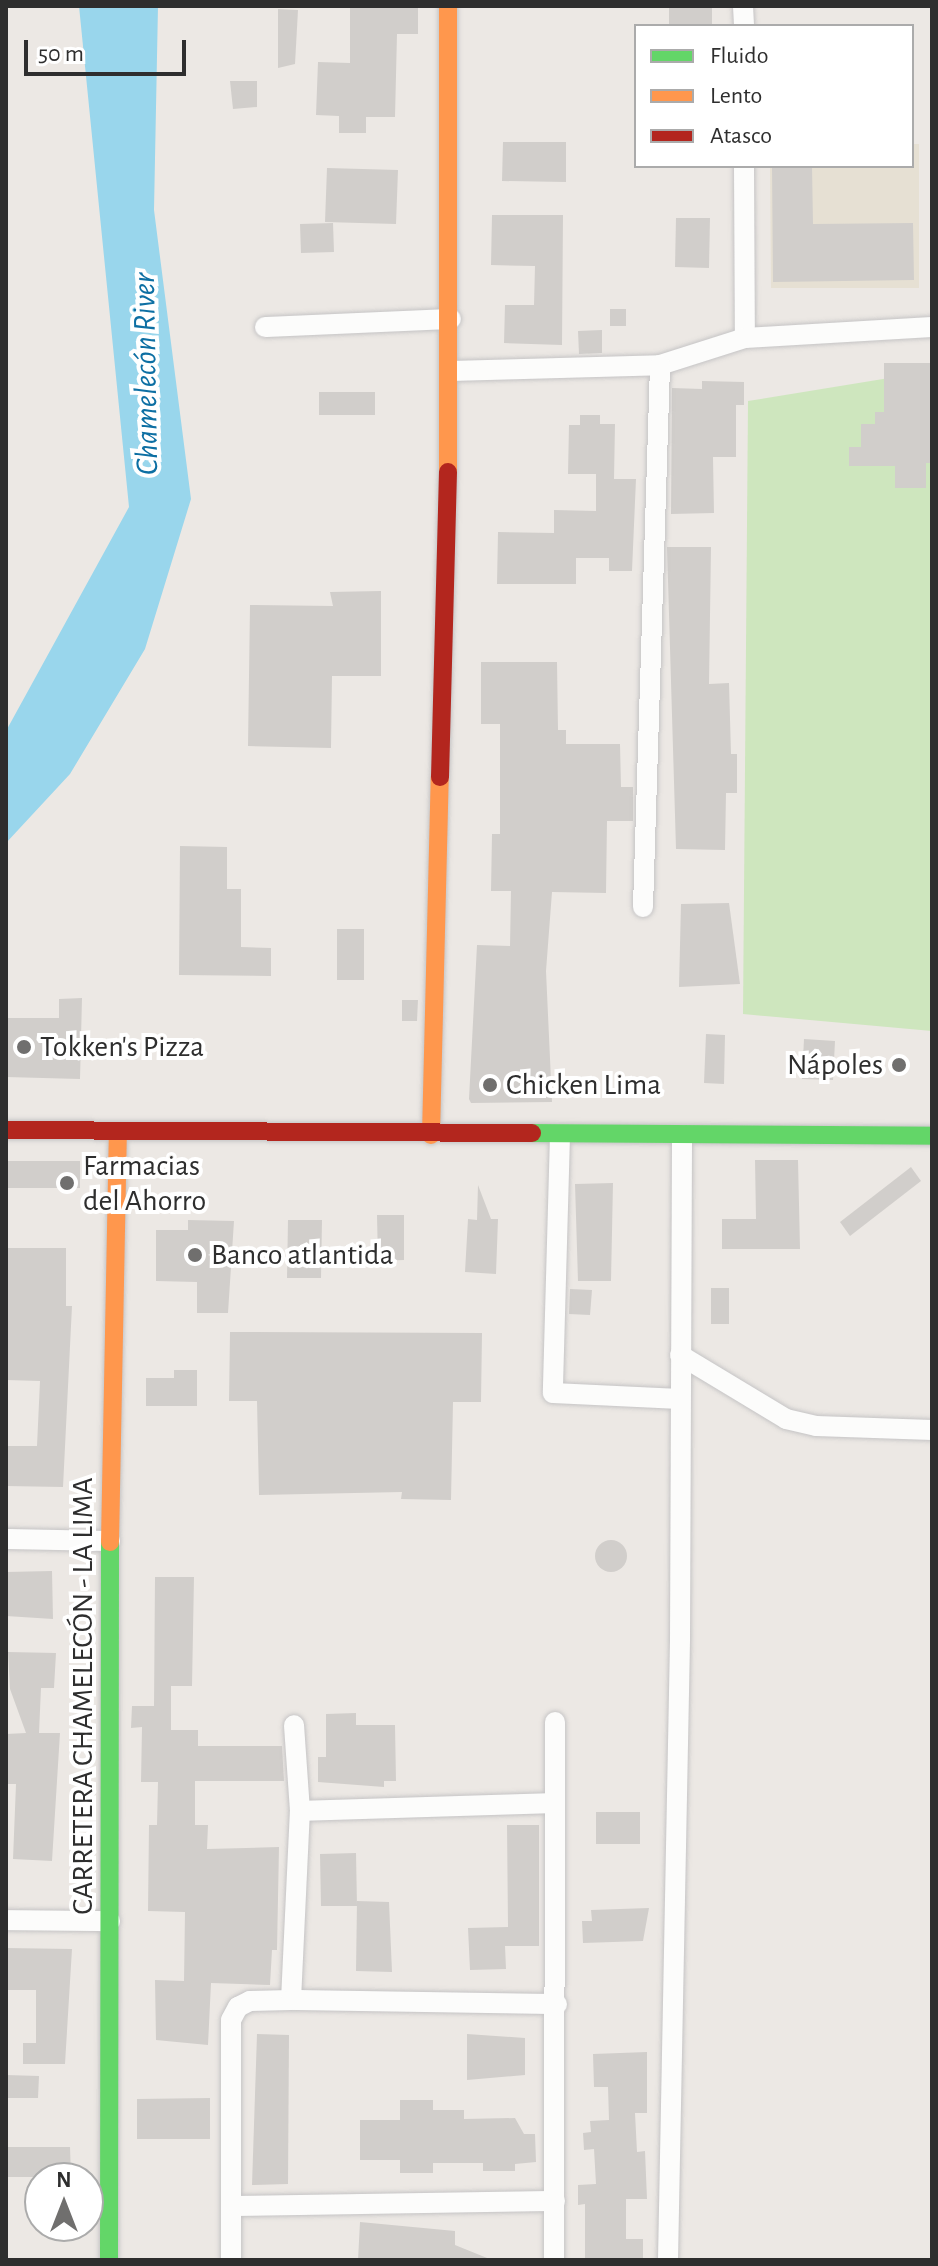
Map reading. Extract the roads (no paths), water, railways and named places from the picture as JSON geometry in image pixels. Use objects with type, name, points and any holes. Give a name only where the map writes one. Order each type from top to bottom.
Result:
[{"type":"street","points":[[431,1135],[451,371],[448,6]]},
{"type":"street","points":[[744,168],[745,338]]},
{"type":"street","points":[[265,327],[451,319]]},
{"type":"street","points":[[451,371],[660,365],[745,338],[932,327]]},
{"type":"street","points":[[643,907],[660,365]]},
{"type":"street","points":[[6,1130],[932,1136]]},
{"type":"street","name":"CARRETERA CHAMELECÓN - LA LIMA","points":[[109,2260],[110,1541],[118,1133]]},
{"type":"street","points":[[560,1135],[553,1393],[680,1399]]},
{"type":"street","points":[[668,2260],[682,1135]]},
{"type":"street","points":[[680,1355],[786,1419],[816,1426],[932,1430]]},
{"type":"street","points":[[6,1539],[110,1541]]},
{"type":"street","points":[[554,2260],[557,2004],[555,1722]]},
{"type":"street","points":[[291,2000],[300,1811],[294,1725]]},
{"type":"street","points":[[300,1811],[554,1803]]},
{"type":"street","points":[[6,1920],[110,1921]]},
{"type":"street","points":[[231,2260],[231,2020],[238,2007],[250,2001],[291,2000],[557,2004]]},
{"type":"street","points":[[231,2206],[555,2201]]},
{"type":"water","name":"Chamelecón River","points":[[79,6],[158,6],[154,210],[191,499],[145,649],[70,774],[6,843],[6,731],[129,507]]},
{"type":"place","name":"Tokken's Pizza","points":[[24,1047]]},
{"type":"place","name":"Nápoles","points":[[899,1065]]},
{"type":"place","name":"Chicken Lima","points":[[490,1085]]},
{"type":"place","name":"Farmacias del Ahorro","points":[[67,1183]]},
{"type":"place","name":"Banco atlantida","points":[[195,1255]]}]
